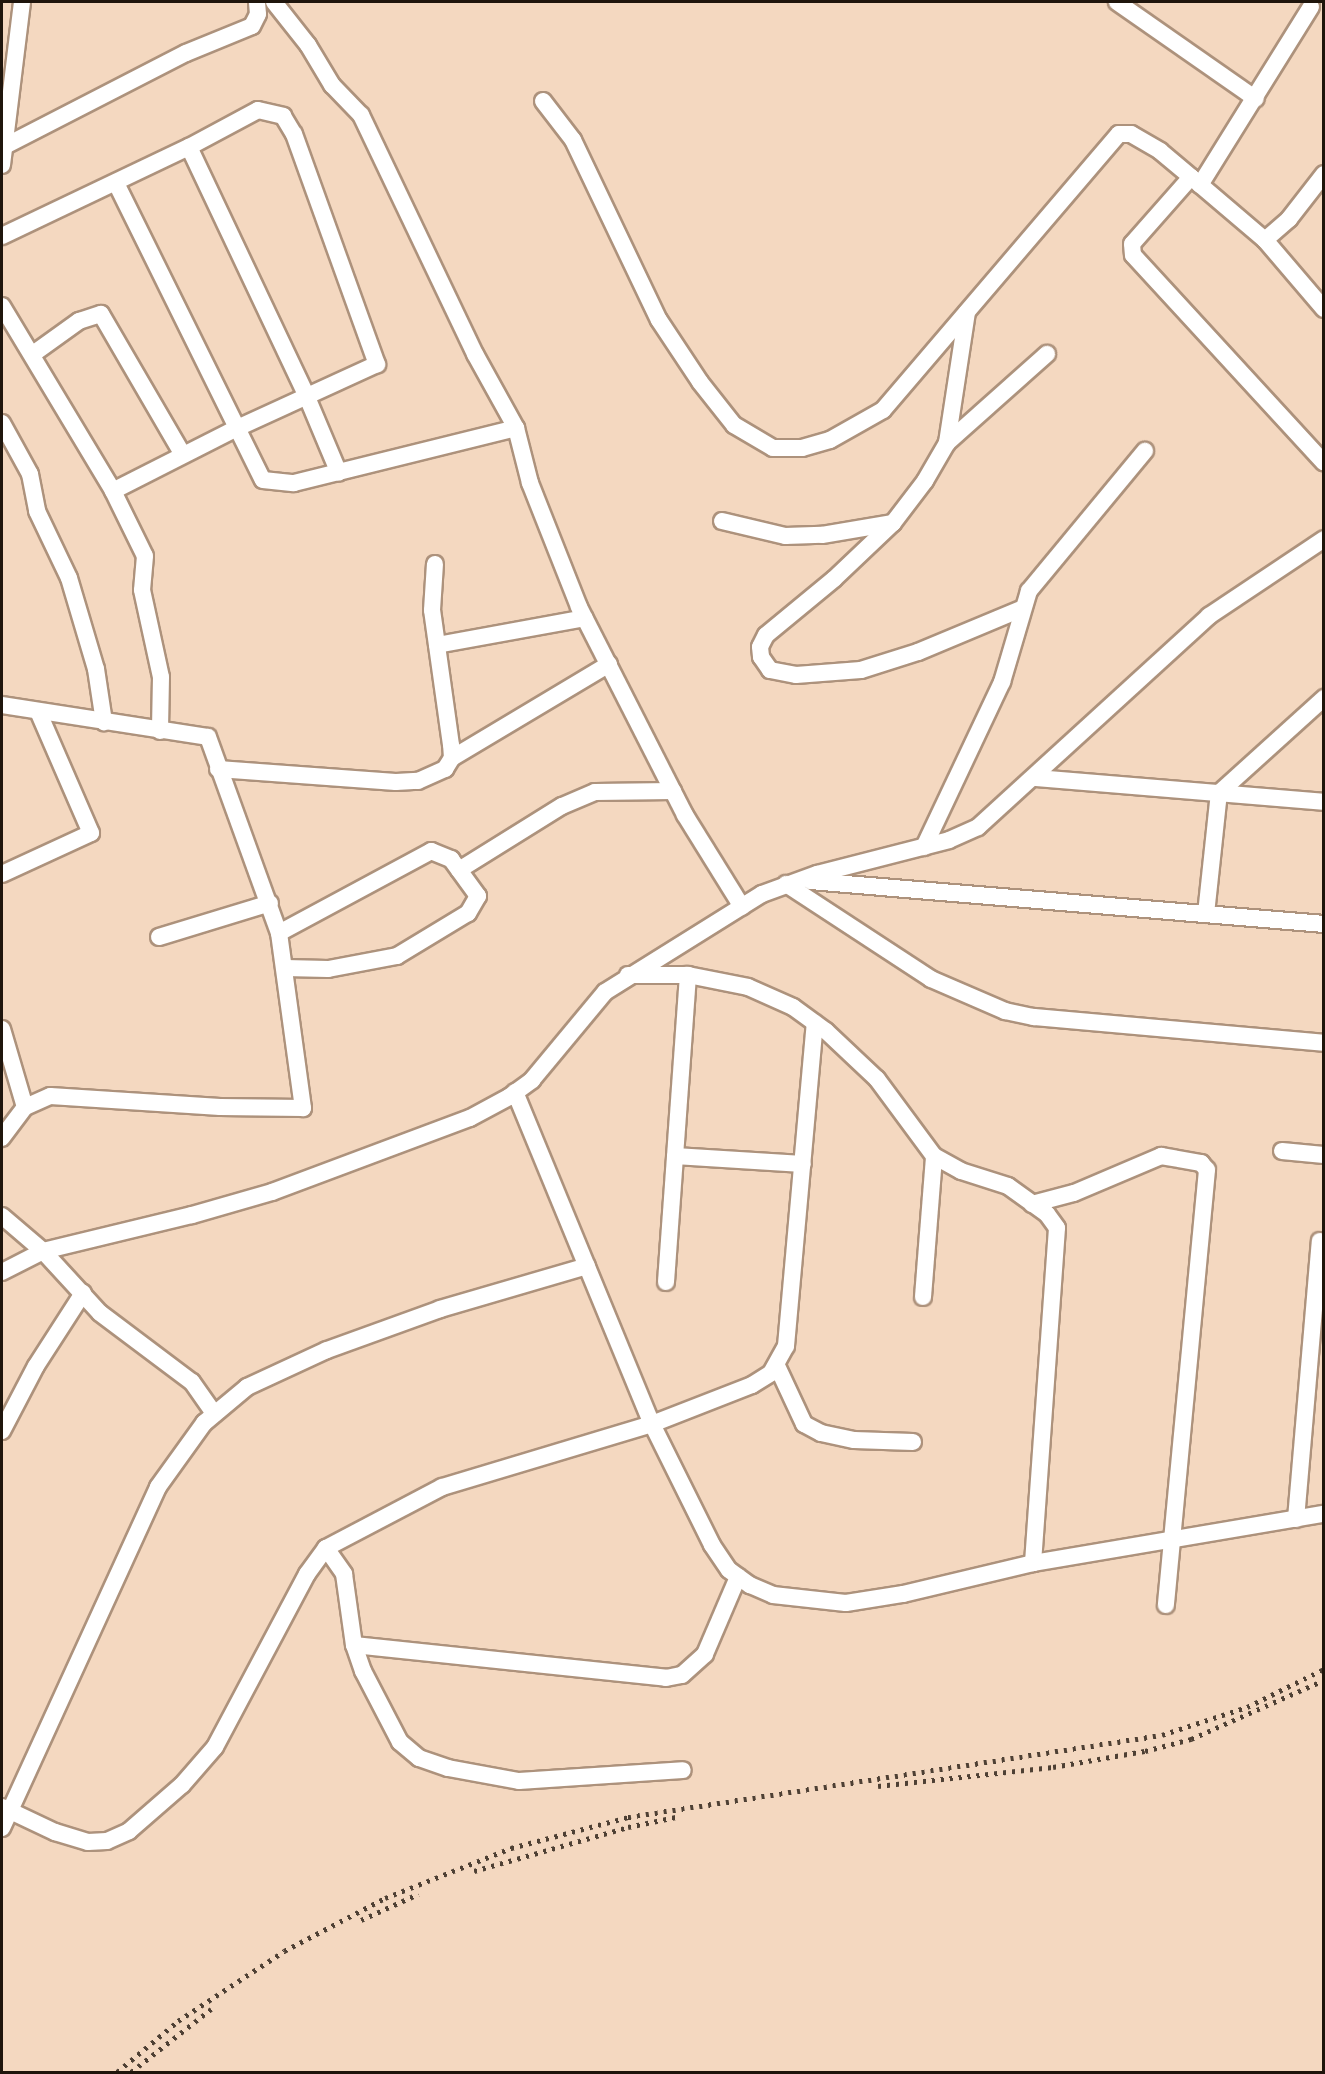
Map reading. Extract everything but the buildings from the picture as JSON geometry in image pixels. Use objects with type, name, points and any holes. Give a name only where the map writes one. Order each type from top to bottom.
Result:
[{"type":"street","points":[[2,165],[22,2]]},
{"type":"street","points":[[5,146],[186,52],[252,26],[258,14],[257,2]]},
{"type":"street","points":[[274,2],[308,45],[332,85],[361,115],[475,354],[516,429],[530,483],[585,618],[673,791],[742,907]]},
{"type":"street","points":[[1117,2],[1256,99]]},
{"type":"street","points":[[1313,8],[1256,99],[1195,181],[1132,244],[1133,255],[1323,463]]},
{"type":"street","points":[[543,101],[573,140],[659,320],[734,425],[773,448],[802,448],[854,430],[883,410],[1119,134],[1131,134],[1161,151],[1265,240],[1323,309]]},
{"type":"street","points":[[2,236],[116,183],[258,110],[283,116],[294,134],[377,360],[372,369],[237,428],[113,491]]},
{"type":"street","points":[[189,147],[307,397],[339,473]]},
{"type":"street","points":[[1265,240],[1289,219],[1323,174]]},
{"type":"street","points":[[116,183],[263,480],[294,483],[516,429]]},
{"type":"street","points":[[2,306],[7,326],[33,354],[113,491],[147,563],[142,590],[161,677],[160,730]]},
{"type":"street","points":[[947,443],[967,312]]},
{"type":"street","points":[[33,354],[78,321],[101,314],[183,455]]},
{"type":"street","points":[[1021,609],[918,652],[861,670],[796,675],[770,669],[761,657],[760,646],[766,635],[834,579],[893,523],[925,481],[947,443],[1047,354]]},
{"type":"street","points":[[2,423],[30,474],[41,521],[69,578],[96,669],[104,722]]},
{"type":"street","points":[[924,847],[1002,682],[1021,609],[1038,576],[1145,451]]},
{"type":"street","points":[[722,521],[785,536],[822,535],[893,523]]},
{"type":"street","points":[[2,1272],[43,1251],[192,1215],[272,1192],[470,1118],[532,1080],[605,992],[627,975],[742,907],[792,882],[924,847],[978,826],[1035,778],[1209,616],[1323,539]]},
{"type":"street","points":[[435,564],[432,610],[452,758]]},
{"type":"street","points":[[437,645],[585,618]]},
{"type":"street","points":[[218,769],[340,780],[418,781],[436,776],[452,758],[609,664]]},
{"type":"street","points":[[1206,914],[1219,793],[1323,698]]},
{"type":"street","points":[[2,705],[208,737],[279,933],[303,1108],[220,1107],[82,1095],[50,1096],[24,1107],[4,1130]]},
{"type":"street","points":[[2,874],[91,833],[38,711]]},
{"type":"street","points":[[1035,778],[1323,802]]},
{"type":"street","points":[[459,870],[562,806],[595,792],[673,791]]},
{"type":"street","points":[[279,933],[431,851],[451,860],[476,889],[477,904],[468,913],[397,957],[328,969],[285,968]]},
{"type":"street","points":[[792,882],[1323,924]]},
{"type":"street","points":[[792,882],[931,979],[1005,1011],[1034,1017],[1323,1043]]},
{"type":"street","points":[[159,937],[270,903]]},
{"type":"street","points":[[627,975],[688,975],[748,987],[793,1007],[877,1079],[934,1156],[961,1171],[1008,1186],[1058,1228],[1033,1563]]},
{"type":"street","points":[[666,1282],[688,975]]},
{"type":"street","points":[[6,1809],[55,1832],[88,1842],[107,1841],[129,1831],[182,1785],[215,1747],[307,1574],[326,1548],[442,1487],[652,1424],[752,1385],[777,1366],[786,1346],[814,1023]]},
{"type":"street","points":[[2,1029],[24,1107]]},
{"type":"street","points":[[515,1092],[652,1424],[712,1545],[738,1577],[773,1595],[846,1603],[903,1594],[1033,1563],[1323,1514]]},
{"type":"street","points":[[1282,1152],[1323,1155]]},
{"type":"street","points":[[675,1156],[803,1164]]},
{"type":"street","points":[[923,1297],[934,1156]]},
{"type":"street","points":[[1032,1204],[1074,1192],[1161,1156],[1201,1163],[1207,1170],[1166,1605]]},
{"type":"street","points":[[2,1216],[43,1251],[130,1339],[192,1382],[214,1414]]},
{"type":"street","points":[[1296,1519],[1320,1241]]},
{"type":"street","points":[[2,1828],[6,1809],[158,1487],[183,1447],[214,1414],[247,1387],[327,1350],[440,1309],[587,1266]]},
{"type":"street","points":[[2,1431],[36,1366],[83,1293]]},
{"type":"street","points":[[777,1366],[804,1424],[821,1433],[854,1440],[913,1442]]},
{"type":"street","points":[[326,1548],[344,1574],[354,1645],[400,1742],[419,1758],[448,1768],[519,1781],[682,1770]]},
{"type":"street","points":[[354,1645],[654,1676],[682,1675],[705,1653],[738,1577]]},
{"type":"railway","points":[[117,2072],[178,2021],[284,1951],[385,1898],[511,1848],[628,1817],[1162,1735],[1247,1707],[1324,1669]]},
{"type":"railway","points":[[878,1786],[1053,1767],[1145,1751],[1191,1739],[1324,1680]]},
{"type":"railway","points":[[474,1871],[628,1827],[676,1817]]},
{"type":"railway","points":[[361,1920],[418,1894]]},
{"type":"railway","points":[[131,2072],[211,2009]]}]
